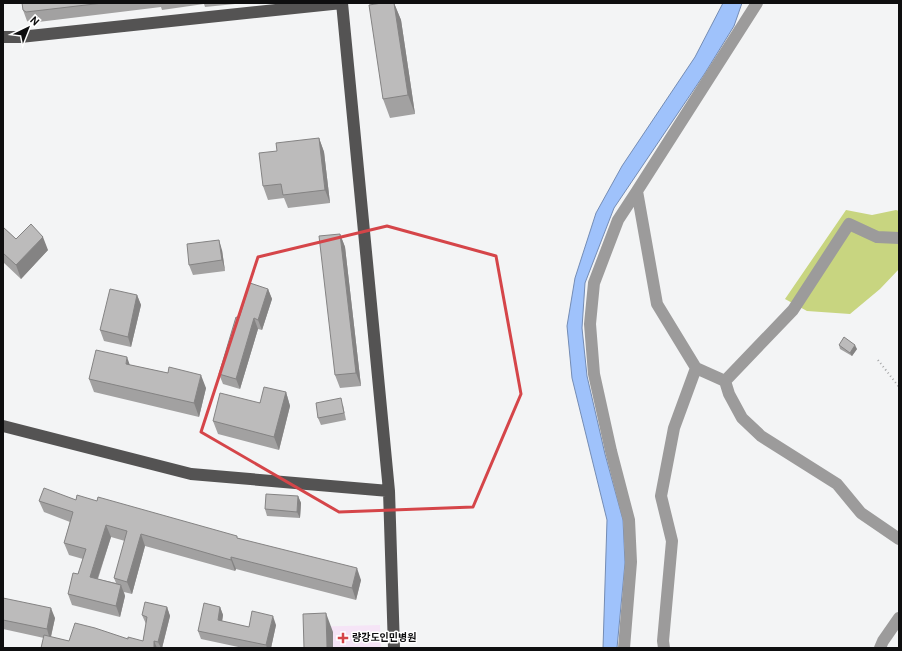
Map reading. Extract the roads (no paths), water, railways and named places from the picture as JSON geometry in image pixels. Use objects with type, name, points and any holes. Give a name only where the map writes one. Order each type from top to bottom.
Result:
[{"type":"main road","points":[[3,36],[20,37],[342,3],[389,491],[394,648]]},
{"type":"main road","points":[[3,426],[191,474],[389,491]]},
{"type":"street","points":[[624,648],[630,562],[630,520],[611,451],[594,374],[590,324],[594,283],[618,220],[757,3]]},
{"type":"street","points":[[637,191],[657,304],[696,368],[725,381],[729,394],[742,418],[761,436],[836,484],[861,513],[899,539]]},
{"type":"street","points":[[725,381],[793,310],[849,224],[899,247]]},
{"type":"street","points":[[877,237],[899,238]]},
{"type":"street","points":[[664,648],[672,541],[661,496],[674,428],[696,368]]},
{"type":"street","points":[[880,648],[883,640],[899,618]]},
{"type":"water","points":[[723,3],[742,3],[734,26],[705,73],[614,208],[585,283],[582,328],[587,376],[605,454],[623,520],[625,563],[617,648],[603,648],[607,520],[572,378],[567,326],[575,278],[596,213],[622,166],[695,57]]},
{"type":"place","name":"량강도인민병원","points":[[343,638]]}]
